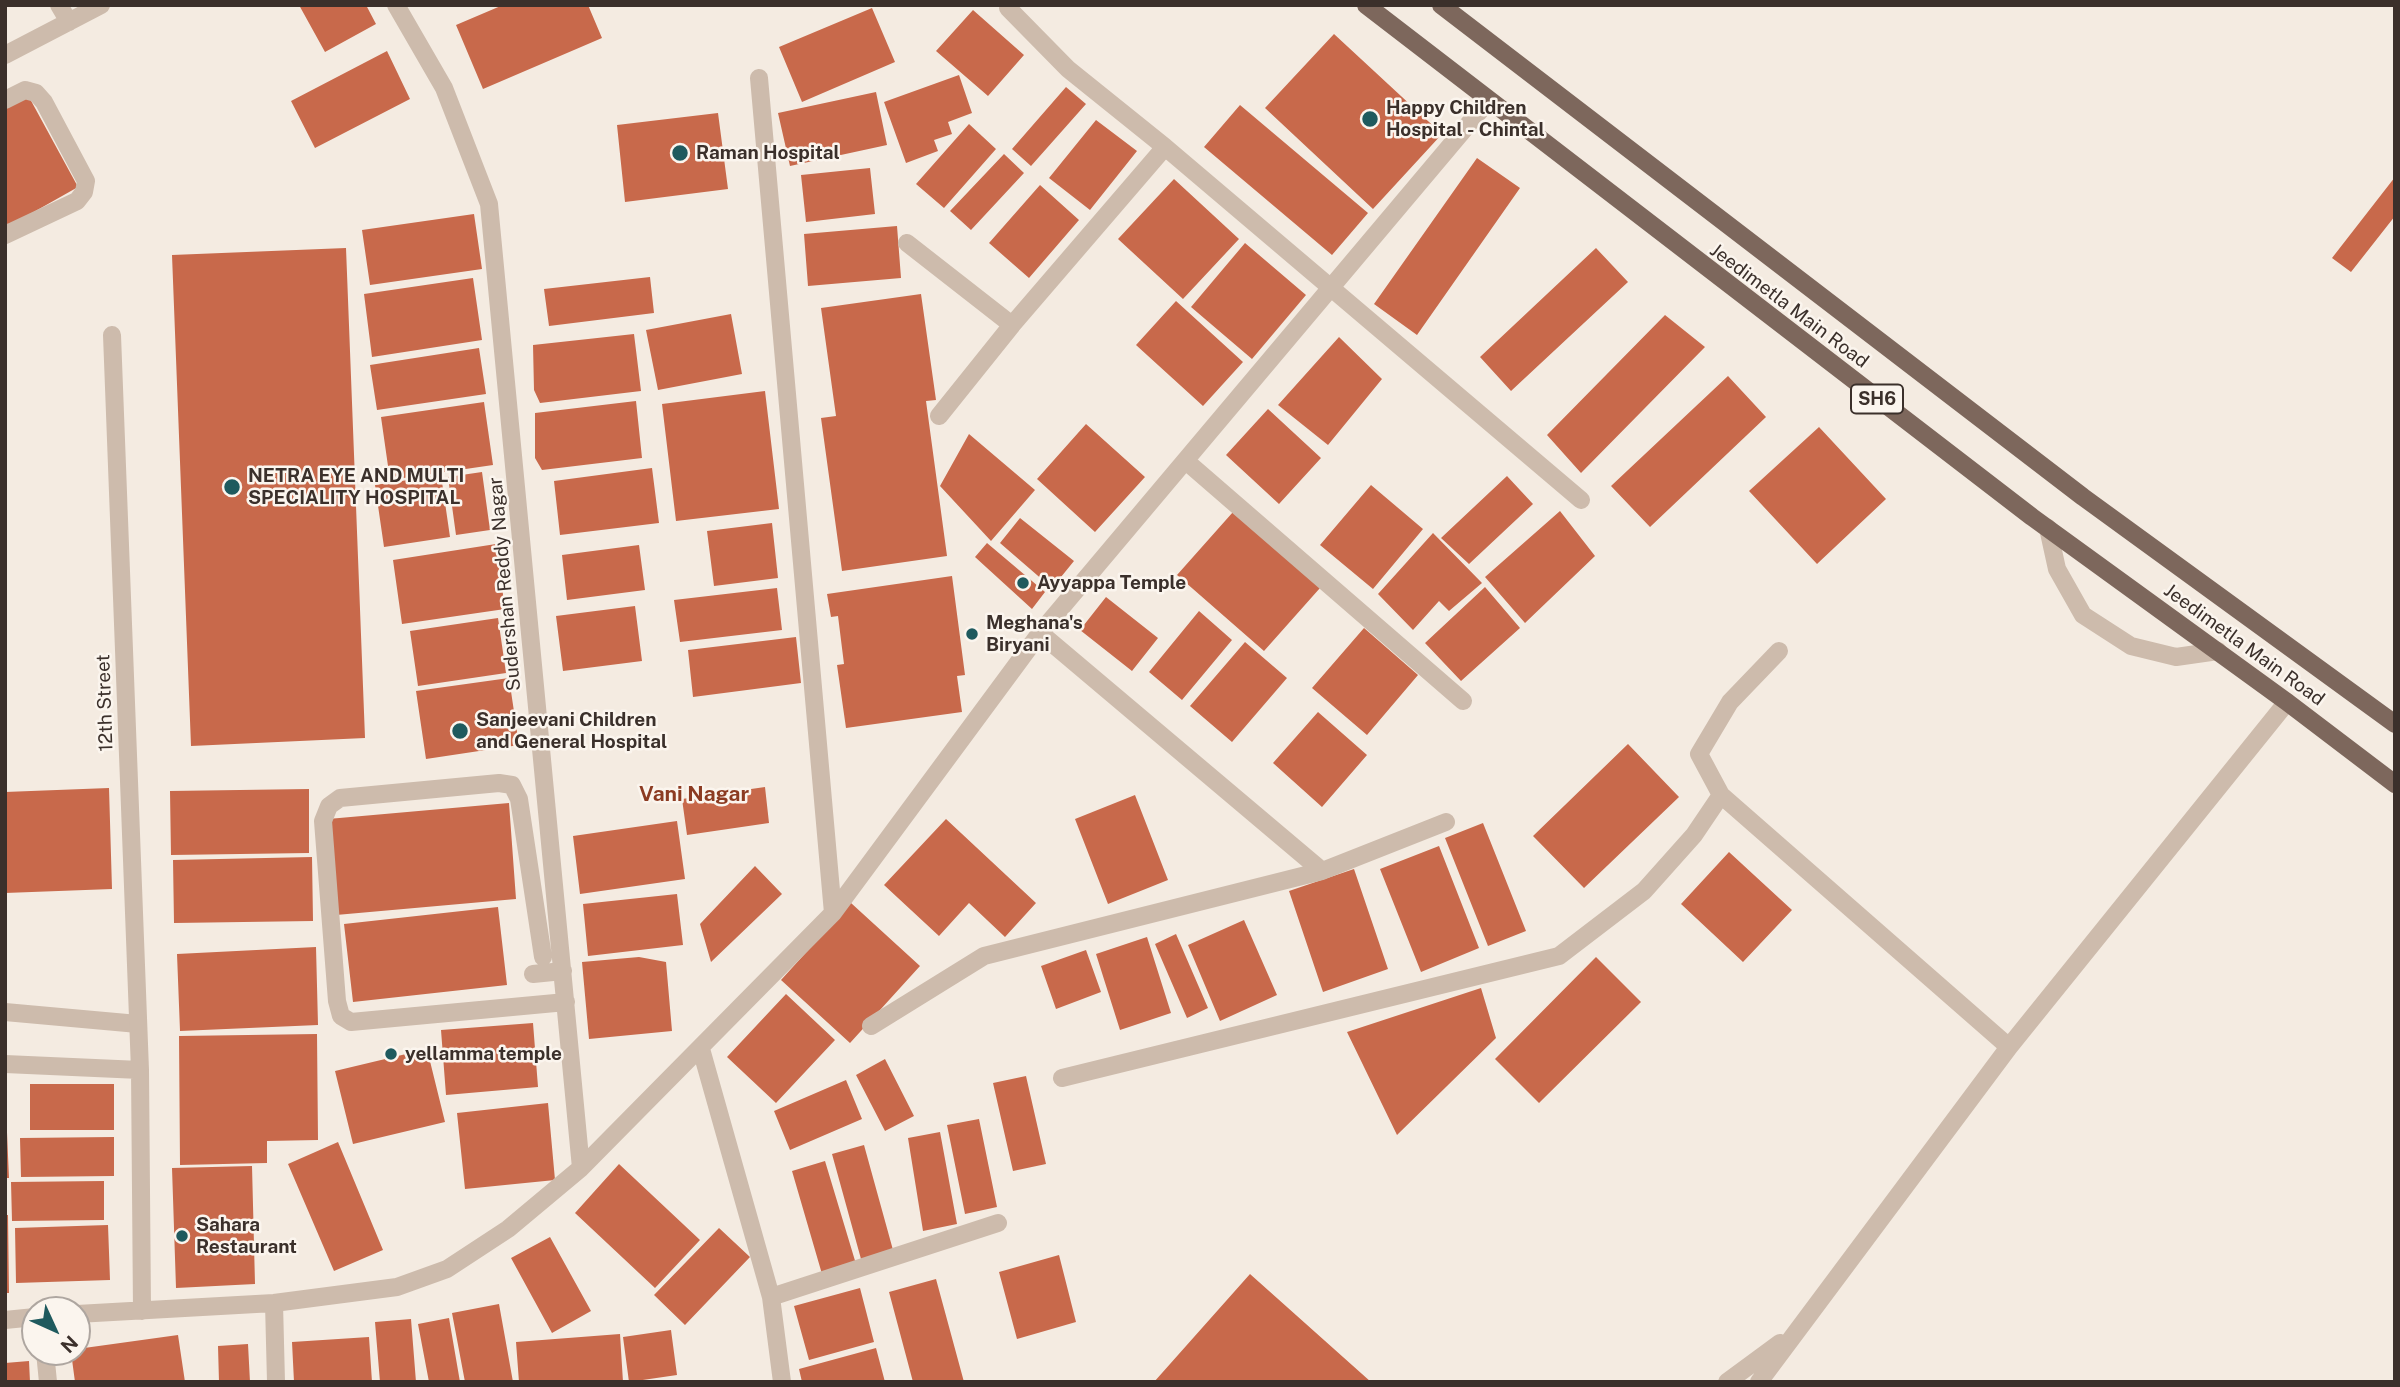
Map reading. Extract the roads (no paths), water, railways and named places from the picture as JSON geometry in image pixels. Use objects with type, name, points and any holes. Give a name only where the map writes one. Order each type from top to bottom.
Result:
[{"type":"main road","name":"Jeedimetla Main Road","points":[[1366,5],[1488,102],[2048,528],[2395,784]]},
{"type":"main road","name":"Jeedimetla Main Road","points":[[1441,5],[2083,497],[2395,724]]},
{"type":"street","points":[[59,5],[69,22]]},
{"type":"street","points":[[5,55],[101,5]]},
{"type":"street","name":"Sudershan Reddy Nagar","points":[[396,5],[444,88],[489,204],[581,1168]]},
{"type":"street","points":[[1008,8],[1068,69],[1166,147],[1581,500]]},
{"type":"street","points":[[759,78],[833,914]]},
{"type":"street","points":[[5,100],[25,90],[36,93],[44,102],[86,181],[84,192],[77,201],[5,235]]},
{"type":"street","points":[[91,1313],[274,1303],[397,1287],[447,1269],[508,1229],[581,1168],[833,914],[1040,633],[1488,102]]},
{"type":"street","points":[[939,416],[1012,325],[1166,147]]},
{"type":"street","points":[[907,243],[1012,325]]},
{"type":"street","name":"12th Street","points":[[112,335],[138,1024],[142,1311]]},
{"type":"street","points":[[1187,462],[1464,701]]},
{"type":"street","points":[[2048,528],[2057,569],[2084,615],[2131,646],[2176,657],[2218,651]]},
{"type":"street","points":[[1040,633],[1322,871]]},
{"type":"street","points":[[1779,651],[1730,702],[1699,754],[1721,795],[2009,1046]]},
{"type":"street","points":[[1759,1382],[2009,1046],[2287,702]]},
{"type":"street","points":[[543,957],[519,799],[512,785],[499,783],[340,798],[329,806],[323,821],[337,1001],[341,1016],[351,1022],[566,1002]]},
{"type":"street","points":[[1062,1078],[1559,956],[1644,891],[1694,835],[1721,795]]},
{"type":"street","points":[[871,1026],[984,956],[1322,871],[1447,822]]},
{"type":"street","points":[[533,974],[563,971]]},
{"type":"street","points":[[5,1012],[138,1024]]},
{"type":"street","points":[[701,1049],[771,1297],[782,1382]]},
{"type":"street","points":[[5,1064],[139,1070]]},
{"type":"street","points":[[771,1297],[998,1223]]},
{"type":"street","points":[[274,1303],[276,1382]]},
{"type":"street","points":[[1727,1382],[1794,1333]]},
{"type":"place","name":"Happy Children Hospital - Chintal","points":[[1370,119]]},
{"type":"place","name":"Raman Hospital","points":[[680,153]]},
{"type":"place","name":"NETRA EYE AND MULTI SPECIALITY HOSPITAL","points":[[232,487]]},
{"type":"place","name":"Ayyappa Temple","points":[[1023,583]]},
{"type":"place","name":"Meghana's Biryani","points":[[972,634]]},
{"type":"place","name":"Sanjeevani Children and General Hospital","points":[[460,731]]},
{"type":"place","name":"yellamma temple","points":[[391,1054]]},
{"type":"place","name":"Sahara Restaurant","points":[[182,1236]]},
{"type":"district","name":"Vani Nagar","points":[[694,795]]}]
